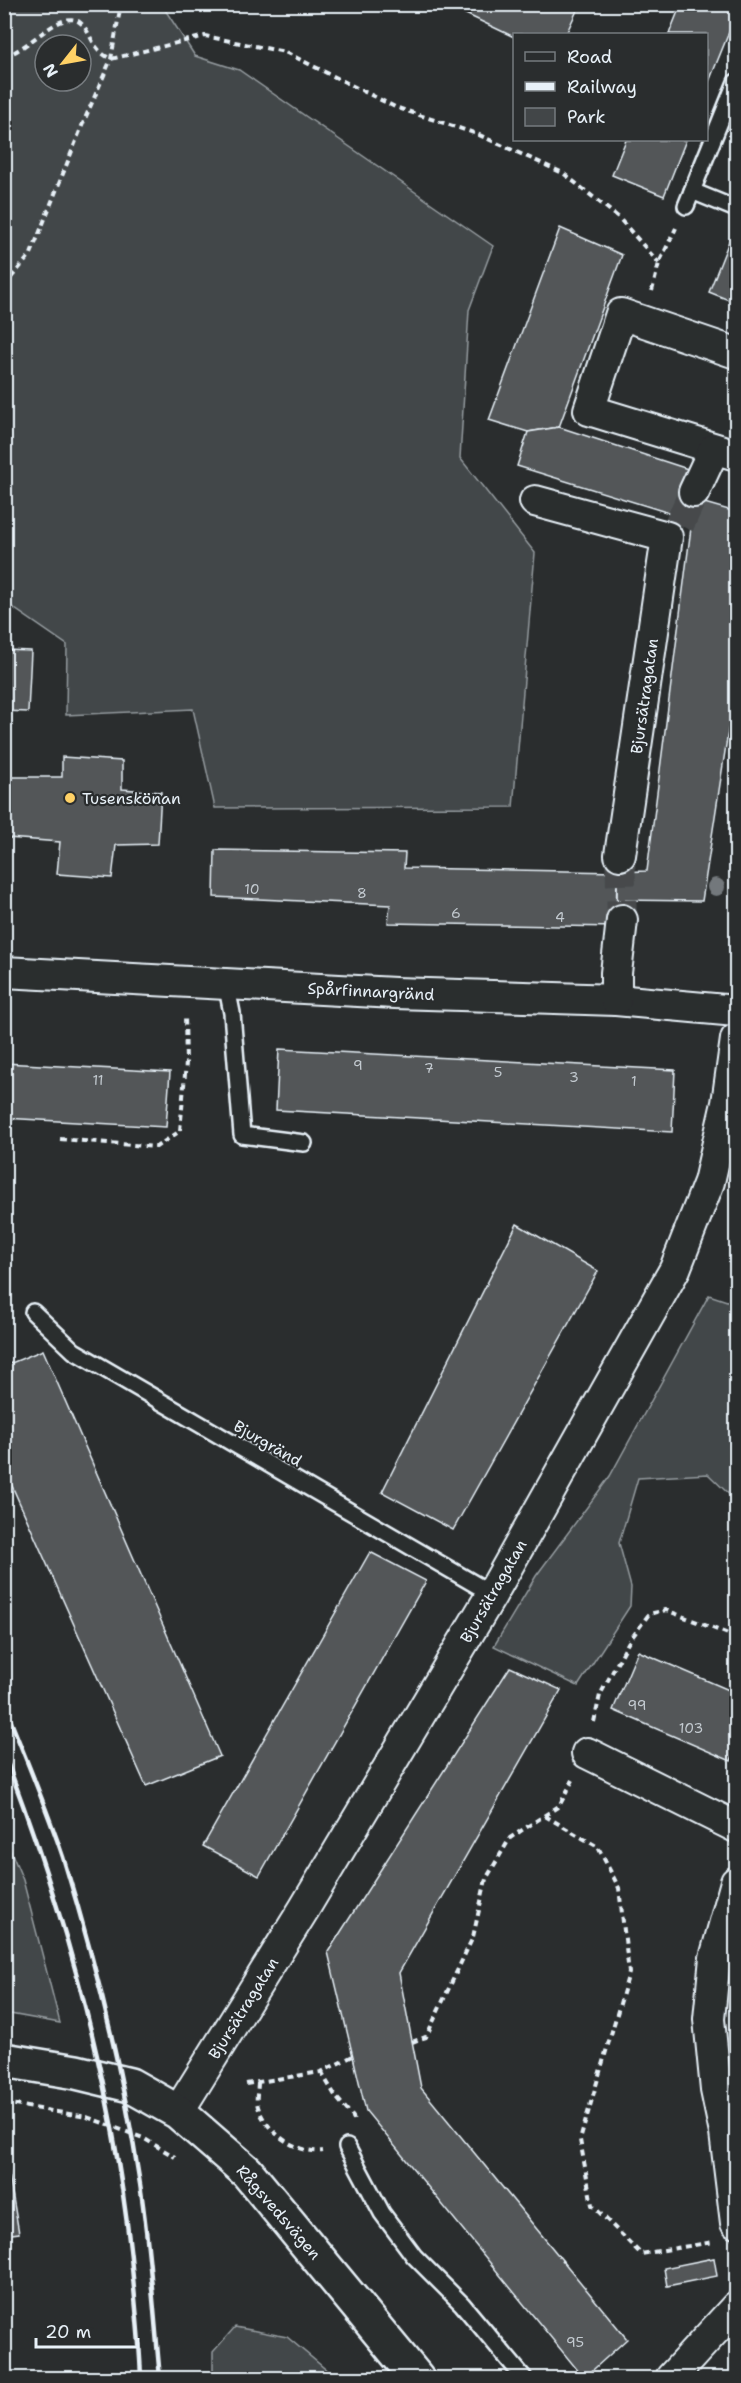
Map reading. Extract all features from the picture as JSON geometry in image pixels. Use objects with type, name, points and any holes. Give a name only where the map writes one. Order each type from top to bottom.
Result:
[{"type":"street","points":[[694,492],[725,452],[589,410],[621,314],[736,353]]},
{"type":"street","name":"Bjursätragatan","points":[[535,501],[673,531],[620,855]]},
{"type":"street","points":[[616,1000],[615,973],[622,920]]},
{"type":"street","name":"Spårfinnargränd","points":[[4,972],[395,993],[616,1000],[736,1011]]},
{"type":"street","name":"Bjursätragatan","points":[[178,2112],[304,1909],[492,1594],[675,1269],[709,1182],[727,1103],[736,1040]]},
{"type":"street","points":[[587,1753],[736,1827]]},
{"type":"street","points":[[727,2232],[725,2133],[716,2090],[709,2019],[715,1958],[736,1882]]},
{"type":"street","name":"Rågsvedsvägen","points":[[4,2060],[76,2072],[130,2085],[178,2112],[247,2172],[417,2379]]},
{"type":"street","points":[[671,2379],[736,2307]]},
{"type":"lane","points":[[686,206],[736,82]]},
{"type":"lane","points":[[692,190],[736,208]]},
{"type":"lane","points":[[226,983],[232,1013],[242,1135],[304,1143]]},
{"type":"lane","name":"Bjurgränd","points":[[33,1311],[74,1351],[492,1594]]},
{"type":"lane","points":[[347,2147],[382,2213],[414,2256],[462,2304],[524,2379]]},
{"type":"path","points":[[4,286],[31,254],[111,59],[121,4]]},
{"type":"path","points":[[4,56],[15,53],[61,21],[71,18],[80,23],[99,53],[111,59],[205,36],[285,52],[395,107],[477,134],[563,173],[618,217],[659,263],[686,206]]},
{"type":"path","points":[[60,1139],[156,1147],[180,1131],[186,1063],[185,1011]]},
{"type":"path","points":[[649,1614],[666,1610],[736,1637]]},
{"type":"path","points":[[544,1816],[598,1847],[619,1888],[621,1899],[630,1973],[580,2140],[592,2205],[641,2254],[727,2232]]},
{"type":"path","points":[[412,2042],[426,2037],[473,1937],[486,1879],[510,1838]]},
{"type":"path","points":[[246,2084],[258,2084],[321,2072],[353,2056]]},
{"type":"path","points":[[258,2084],[257,2102],[265,2121],[278,2135],[296,2147],[318,2151],[347,2147],[355,2132],[353,2117],[336,2097],[321,2072]]},
{"type":"path","points":[[4,2103],[87,2117],[143,2138],[183,2163]]},
{"type":"green space","points":[[5,4],[162,5],[195,56],[239,70],[493,246],[469,310],[460,458],[535,553],[513,807],[215,808],[193,709],[66,715],[67,645],[5,602]]},
{"type":"green space","points":[[709,1295],[736,1304],[736,1501],[708,1474],[638,1478],[619,1543],[631,1587],[630,1606],[578,1686],[494,1646],[536,1576],[610,1476]]},
{"type":"green space","points":[[4,1835],[23,1880],[60,2023],[5,2013]]},
{"type":"green space","points":[[235,2327],[287,2337],[336,2378],[213,2378],[213,2352]]},
{"type":"building","points":[[452,4],[580,4],[566,33],[513,33],[513,37],[451,7]]},
{"type":"building","points":[[681,4],[736,4],[736,15],[708,84],[708,33],[669,33]]},
{"type":"building","points":[[626,141],[686,141],[664,196],[612,175]]},
{"type":"building","points":[[736,226],[736,303],[709,292]]},
{"type":"building","points":[[560,228],[622,255],[559,427],[528,432],[489,420]]},
{"type":"building","points":[[559,427],[697,472],[687,498],[736,512],[736,680],[702,901],[617,900],[617,872],[647,871],[692,520],[517,466],[528,432]]},
{"type":"building","points":[[4,650],[31,651],[28,712],[4,711]]},
{"type":"building","points":[[62,757],[122,761],[122,789],[161,792],[158,844],[116,845],[112,878],[57,874],[60,842],[8,838],[7,777],[62,777]]},
{"type":"building","points":[[215,850],[405,853],[404,868],[617,872],[616,927],[388,923],[390,905],[214,897]]},
{"type":"building","points":[[279,1049],[675,1070],[672,1132],[276,1110]]},
{"type":"building","points":[[4,1063],[170,1072],[166,1127],[4,1118]]},
{"type":"building","points":[[517,1224],[598,1271],[453,1530],[382,1492]]},
{"type":"building","points":[[43,1350],[220,1756],[146,1786],[4,1468],[4,1366]]},
{"type":"building","points":[[370,1552],[426,1581],[259,1876],[203,1846]]},
{"type":"building","points":[[638,1651],[736,1693],[736,1748],[731,1761],[613,1710]]},
{"type":"building","points":[[510,1667],[561,1690],[399,1973],[421,2088],[627,2339],[584,2378],[366,2111],[328,1952]]},
{"type":"building","points":[[4,2145],[19,2233],[4,2235]]},
{"type":"building","points":[[714,2258],[717,2276],[667,2286],[664,2268]]},
{"type":"tunnel","points":[[679,525],[694,492]]},
{"type":"tunnel","points":[[620,855],[622,920]]},
{"type":"railway","points":[[4,1704],[63,1857],[108,2019],[140,2184],[160,2378]]},
{"type":"railway","points":[[4,1754],[50,1884],[70,1950],[103,2084],[127,2220],[141,2378]]},
{"type":"place","name":"Tusenskönan","points":[[70,798]]}]
